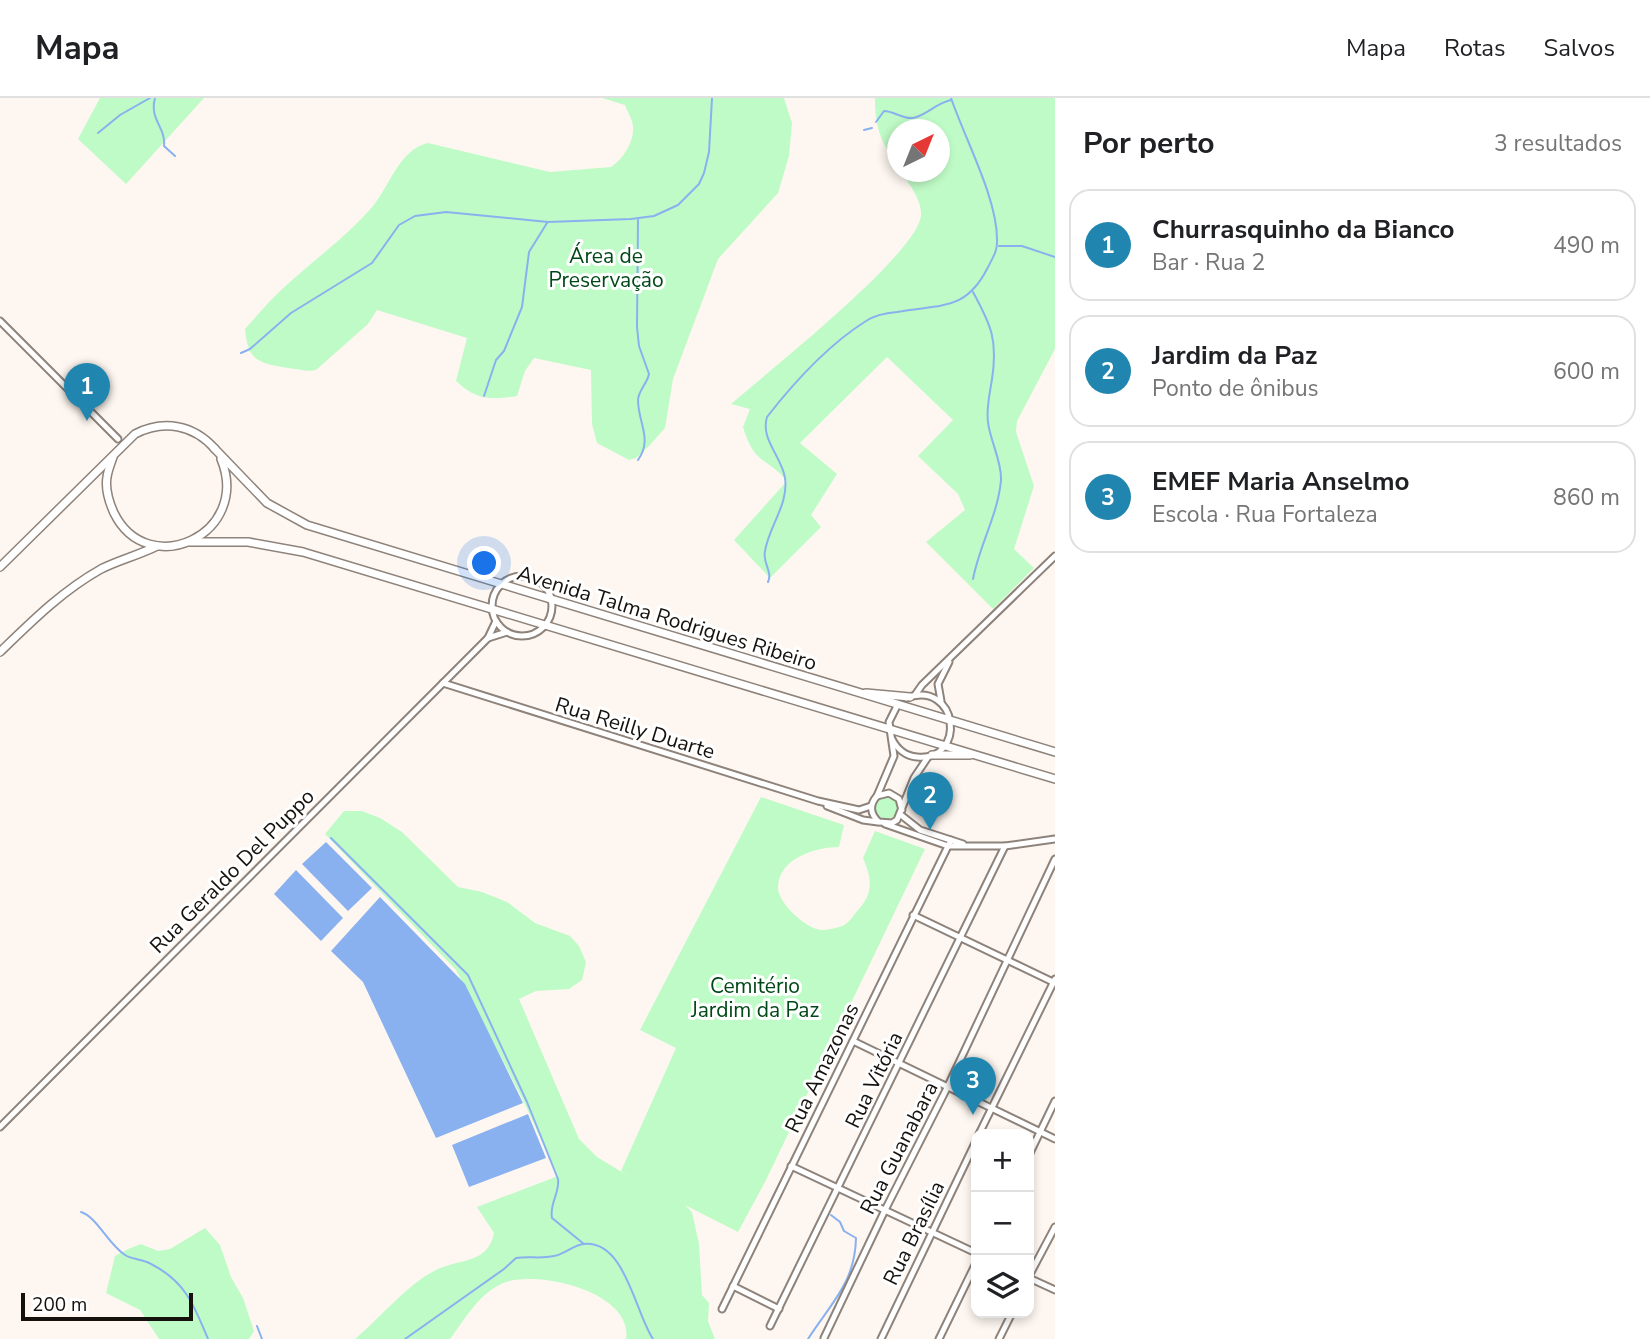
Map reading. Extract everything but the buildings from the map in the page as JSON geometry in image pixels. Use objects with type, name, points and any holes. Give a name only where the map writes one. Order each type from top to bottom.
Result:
[{"type":"main road","points":[[0,566],[113,457],[123,444],[135,434],[149,428],[165,425],[196,433],[214,448],[226,473],[226,501],[213,526],[190,542],[157,546],[110,565],[72,587],[52,602],[0,652]]},
{"type":"main road","name":"Avenida Talma Rodrigues Ribeiro","points":[[214,448],[254,491],[293,519],[320,530],[1055,752]]},
{"type":"main road","points":[[113,457],[106,478],[108,502],[118,522],[135,538],[157,546]]},
{"type":"main road","name":"Avenida Talma Rodrigues Ribeiro","points":[[190,542],[240,541],[289,548],[1055,779]]},
{"type":"main road","points":[[856,693],[913,696]]},
{"type":"main road","points":[[931,756],[974,755]]},
{"type":"street","points":[[0,321],[118,439]]},
{"type":"street","points":[[952,656],[938,684],[939,696],[951,722],[950,736],[914,778],[897,820],[882,823],[872,813],[871,807],[893,763],[894,751],[889,729],[890,718],[897,705],[913,696],[922,685],[1055,556]]},
{"type":"street","points":[[507,632],[496,621],[492,609],[493,596],[499,585],[512,577],[532,577],[547,589],[552,601],[551,614],[545,625]]},
{"type":"street","name":"Rua Geraldo Del Puppo","points":[[0,1127],[488,638],[496,621]]},
{"type":"street","name":"Rua Geraldo Del Puppo","points":[[488,638],[507,632],[525,636],[545,625]]},
{"type":"street","name":"Rua Reilly Duarte","points":[[443,683],[818,801],[859,810],[871,807]]},
{"type":"street","points":[[913,696],[929,696],[944,707]]},
{"type":"street","points":[[892,739],[896,747],[907,755],[931,756]]},
{"type":"street","points":[[877,796],[889,793],[894,795],[899,799],[902,813]]},
{"type":"street","name":"Rua Reilly Duarte","points":[[818,801],[863,820],[950,843],[1005,846],[1055,839]]},
{"type":"street","name":"Rua Reilly Duarte","points":[[902,813],[920,830],[950,843]]},
{"type":"street","name":"Rua Amazonas","points":[[722,1309],[950,843]]},
{"type":"street","name":"Rua Vitória","points":[[770,1326],[1005,846]]},
{"type":"street","name":"Rua Guanabara","points":[[824,1338],[947,1088],[1055,859]]},
{"type":"street","points":[[913,915],[1005,961],[1054,981],[982,1129]]},
{"type":"street","points":[[853,1041],[1055,1139]]},
{"type":"street","points":[[1034,1145],[1055,1101]]},
{"type":"street","name":"Rua Brasília","points":[[881,1339],[971,1151]]},
{"type":"street","points":[[792,1166],[971,1251]]},
{"type":"street","points":[[1034,1267],[1055,1227]]},
{"type":"street","points":[[1048,1240],[1055,1244]]},
{"type":"street","points":[[940,1339],[971,1274]]},
{"type":"street","points":[[1034,1280],[1055,1290]]},
{"type":"street","points":[[733,1286],[779,1309]]},
{"type":"street","points":[[999,1339],[1010,1318]]},
{"type":"green space","points":[[100,98],[204,98],[126,184],[78,139]]},
{"type":"green space","name":"Área de Preservação","points":[[602,98],[784,98],[792,123],[789,156],[778,193],[718,259],[673,379],[665,428],[636,458],[629,460],[597,443],[592,424],[591,370],[534,358],[525,371],[517,396],[484,397],[470,392],[456,381],[467,338],[377,310],[368,324],[316,370],[269,364],[252,355],[245,329],[286,285],[362,218],[410,152],[428,143],[550,172],[611,167],[627,150],[632,138],[633,124],[625,105]]},
{"type":"green space","points":[[875,98],[1055,98],[1055,349],[1017,421],[1016,432],[1034,486],[1014,549],[1034,568],[993,609],[926,542],[965,510],[958,494],[918,456],[953,420],[887,357],[800,443],[837,474],[811,515],[821,527],[770,578],[734,540],[787,481],[757,455],[747,439],[743,427],[750,409],[731,404],[838,313],[869,284],[914,233],[921,209],[908,182],[950,182],[950,119],[887,119],[887,149],[876,118]]},
{"type":"green space","points":[[887,795],[895,799],[899,807],[895,815],[887,819],[879,815],[875,807],[879,799]]},
{"type":"green space","name":"Cemitério Jardim da Paz","points":[[761,797],[844,825],[839,847],[820,849],[800,856],[780,877],[779,893],[787,907],[808,925],[821,930],[844,925],[863,905],[869,892],[870,880],[863,858],[875,831],[925,849],[766,1180],[738,1232],[685,1205],[692,1212],[699,1244],[702,1295],[709,1303],[708,1321],[715,1339],[626,1339],[624,1322],[615,1308],[599,1297],[558,1282],[536,1279],[501,1284],[485,1294],[450,1339],[355,1339],[424,1277],[443,1267],[479,1256],[485,1251],[494,1233],[477,1207],[558,1176],[523,1100],[456,970],[325,834],[344,811],[362,811],[380,818],[402,832],[458,887],[482,892],[507,902],[535,923],[570,936],[579,946],[586,962],[582,980],[569,989],[536,991],[519,999],[579,1139],[597,1157],[630,1177],[621,1171],[676,1048],[640,1030]]},
{"type":"green space","points":[[205,1228],[220,1245],[254,1331],[249,1339],[159,1339],[140,1310],[106,1293],[115,1256],[141,1244],[158,1251],[170,1249]]},
{"type":"water","points":[[326,842],[372,888],[348,911],[302,864]]},
{"type":"water","points":[[296,870],[343,918],[321,941],[274,894]]},
{"type":"water","points":[[380,897],[465,984],[523,1103],[436,1138],[363,982],[331,951]]},
{"type":"water","points":[[528,1114],[546,1158],[469,1187],[452,1145]]},
{"type":"waterway","points":[[98,133],[120,115],[150,98]]},
{"type":"waterway","points":[[155,98],[154,112],[163,134],[164,146],[175,156]]},
{"type":"waterway","points":[[241,353],[250,349],[291,313],[372,263],[399,225],[415,216],[446,212],[548,222],[631,219],[654,216],[678,205],[699,184],[704,173],[709,152],[712,98]]},
{"type":"waterway","points":[[768,582],[765,551],[784,497],[785,478],[766,433],[767,417],[813,364],[852,331],[869,319],[881,315],[950,304],[960,299],[979,283],[994,255],[997,239],[992,205],[951,98]]},
{"type":"waterway","points":[[876,122],[884,111],[913,118],[951,100]]},
{"type":"waterway","points":[[864,130],[872,128]]},
{"type":"waterway","points":[[638,220],[637,327],[639,346],[649,374],[638,397],[645,438],[638,460]]},
{"type":"waterway","points":[[484,396],[496,360],[504,351],[522,307],[529,252],[547,223]]},
{"type":"waterway","points":[[999,246],[1022,246],[1055,257]]},
{"type":"waterway","points":[[973,292],[992,333],[994,365],[988,417],[1001,480],[996,506],[973,579]]},
{"type":"waterway","points":[[331,838],[468,975],[527,1102],[558,1179],[552,1218],[584,1244]]},
{"type":"waterway","points":[[81,1212],[92,1219],[125,1255],[148,1262],[172,1278],[193,1305],[208,1339]]},
{"type":"waterway","points":[[808,1339],[840,1292],[855,1254],[856,1238],[844,1231],[840,1222],[831,1215]]},
{"type":"waterway","points":[[405,1339],[516,1258],[554,1256],[584,1244],[598,1246],[610,1253],[619,1265],[653,1339]]},
{"type":"waterway","points":[[257,1326],[262,1339]]},
{"type":"place","name":"Churrasquinho da Bianco","points":[[87,421]]},
{"type":"place","name":"Jardim da Paz","points":[[930,830]]},
{"type":"place","name":"EMEF Maria Anselmo","points":[[973,1115]]}]
